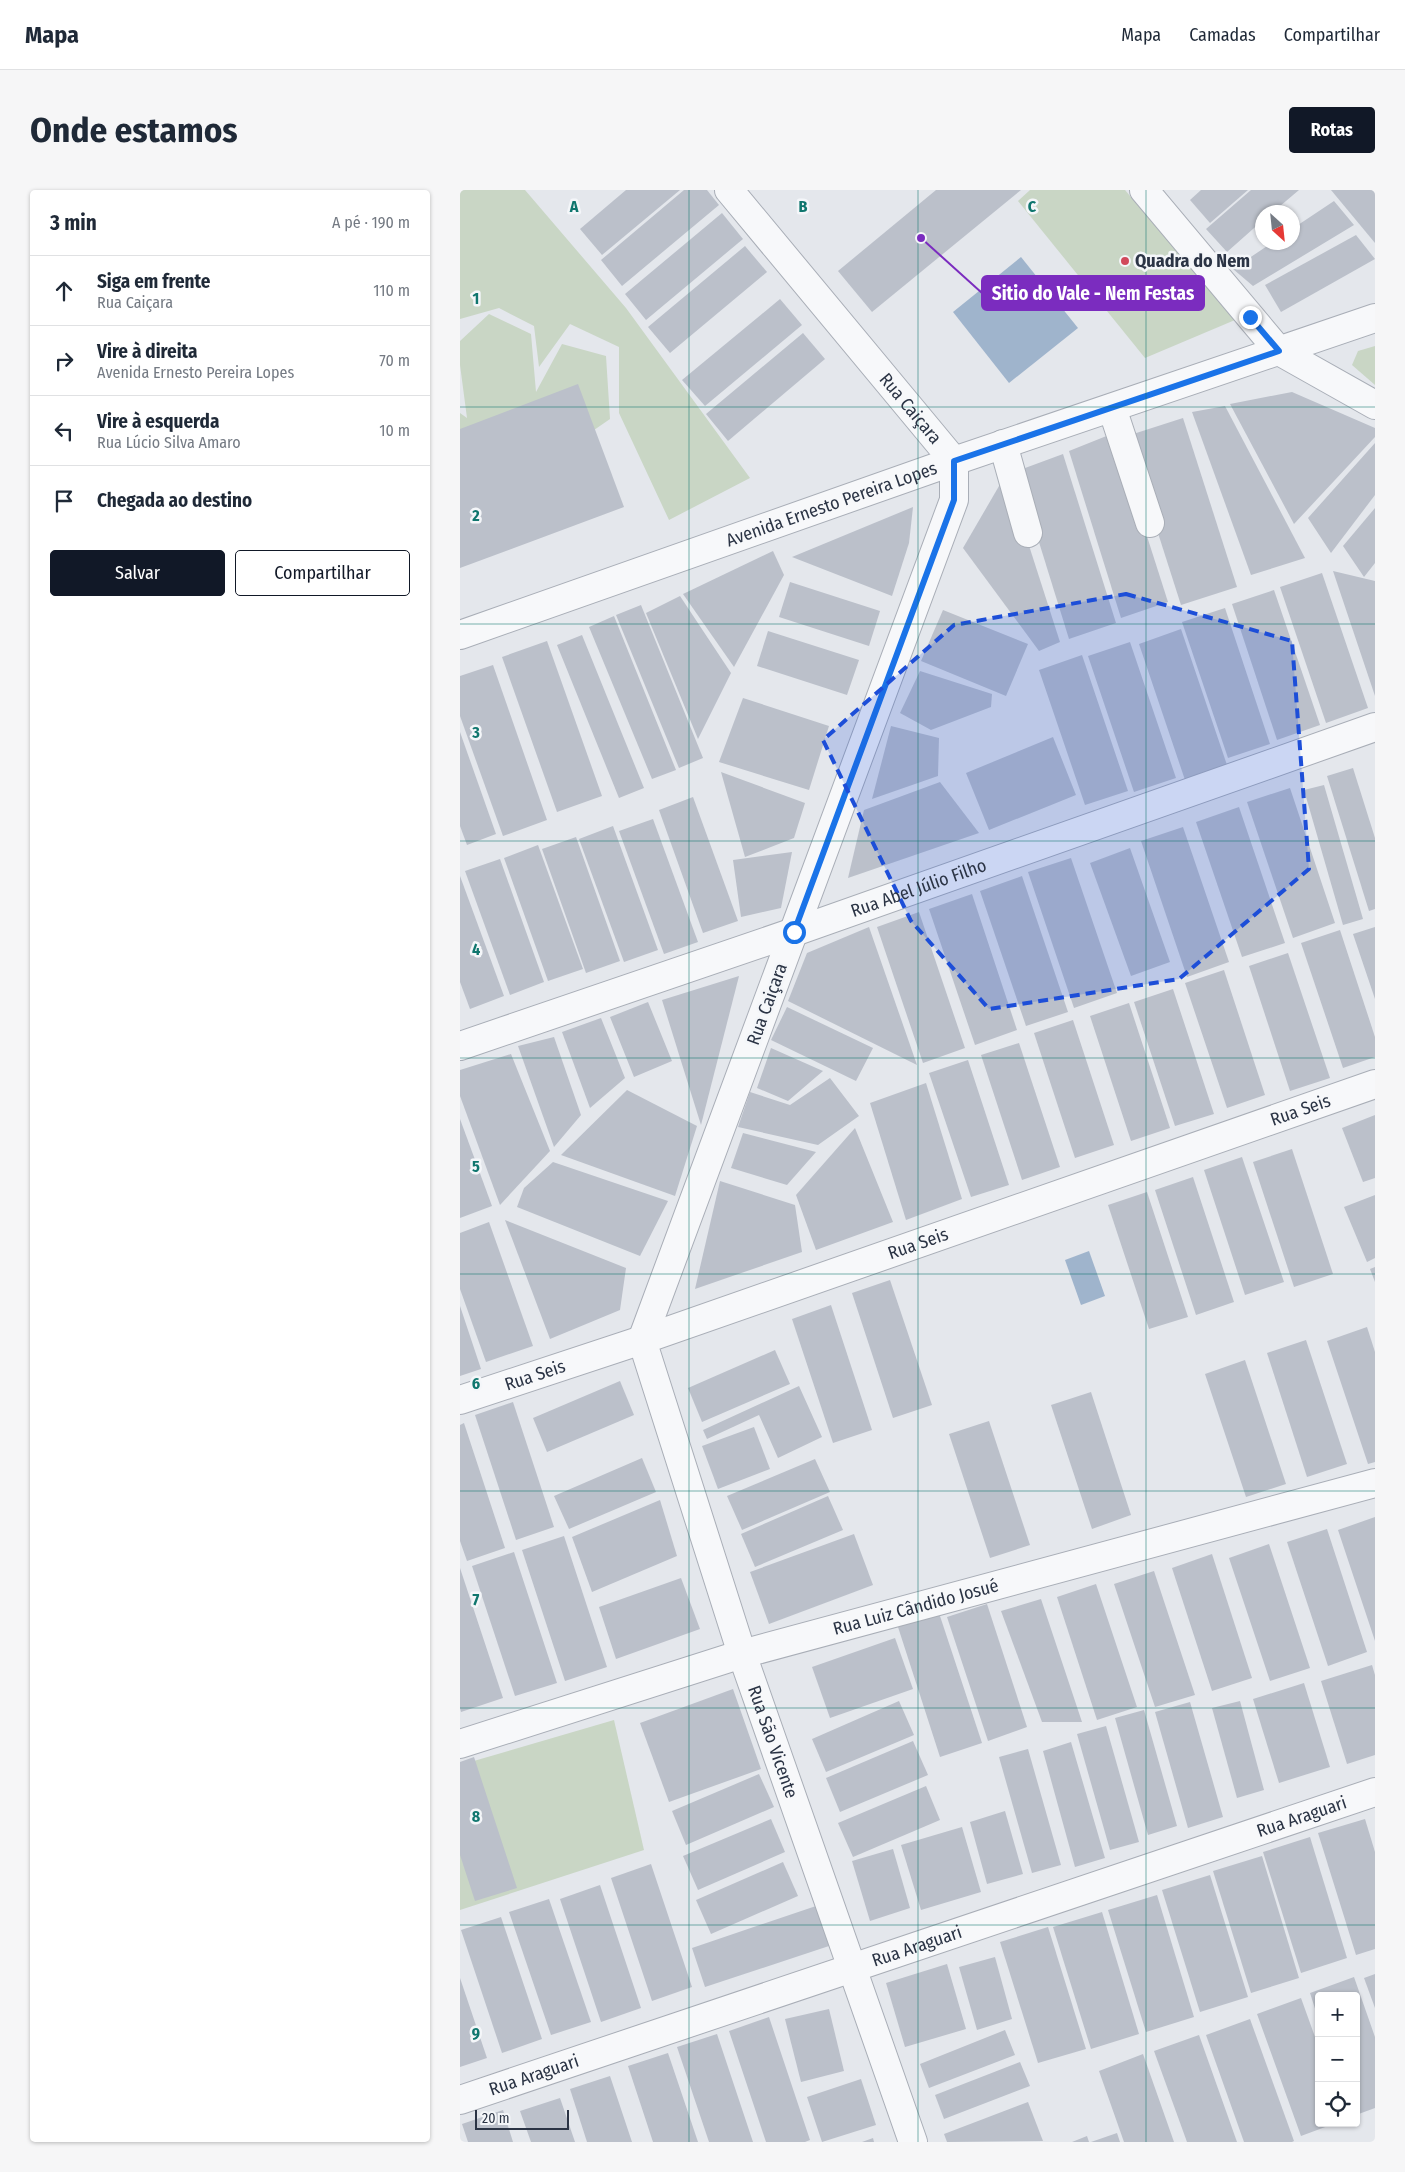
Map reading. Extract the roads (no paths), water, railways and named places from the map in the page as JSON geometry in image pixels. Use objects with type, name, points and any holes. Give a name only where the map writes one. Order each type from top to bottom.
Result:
[{"type":"street","name":"Rua Caiçara","points":[[642,1340],[954,500],[954,461],[729,190]]},
{"type":"street","points":[[1144,190],[1279,351],[1375,406]]},
{"type":"street","name":"Avenida Ernesto Pereira Lopes","points":[[460,635],[1003,444],[1375,318]]},
{"type":"street","points":[[1112,408],[1150,523]]},
{"type":"street","points":[[1003,444],[1028,533]]},
{"type":"street","name":"Rua Abel Júlio Filho","points":[[460,1046],[794,932],[1375,728]]},
{"type":"street","name":"Rua Seis","points":[[460,1400],[642,1340],[1375,1084]]},
{"type":"street","name":"Rua São Vicente","points":[[642,1340],[742,1654],[913,2142]]},
{"type":"street","name":"Rua Luiz Cândido Josué","points":[[460,1744],[742,1654],[1375,1482]]},
{"type":"street","name":"Rua Araguari","points":[[460,2100],[1375,1792]]},
{"type":"water","points":[[1021,257],[1078,328],[1009,383],[953,312]]},
{"type":"water","points":[[1089,1251],[1105,1296],[1081,1305],[1065,1260]]},
{"type":"place","name":"Sitio do Vale - Nem Festas","points":[[921,238]]},
{"type":"place","name":"Quadra do Nem","points":[[1125,261]]}]
